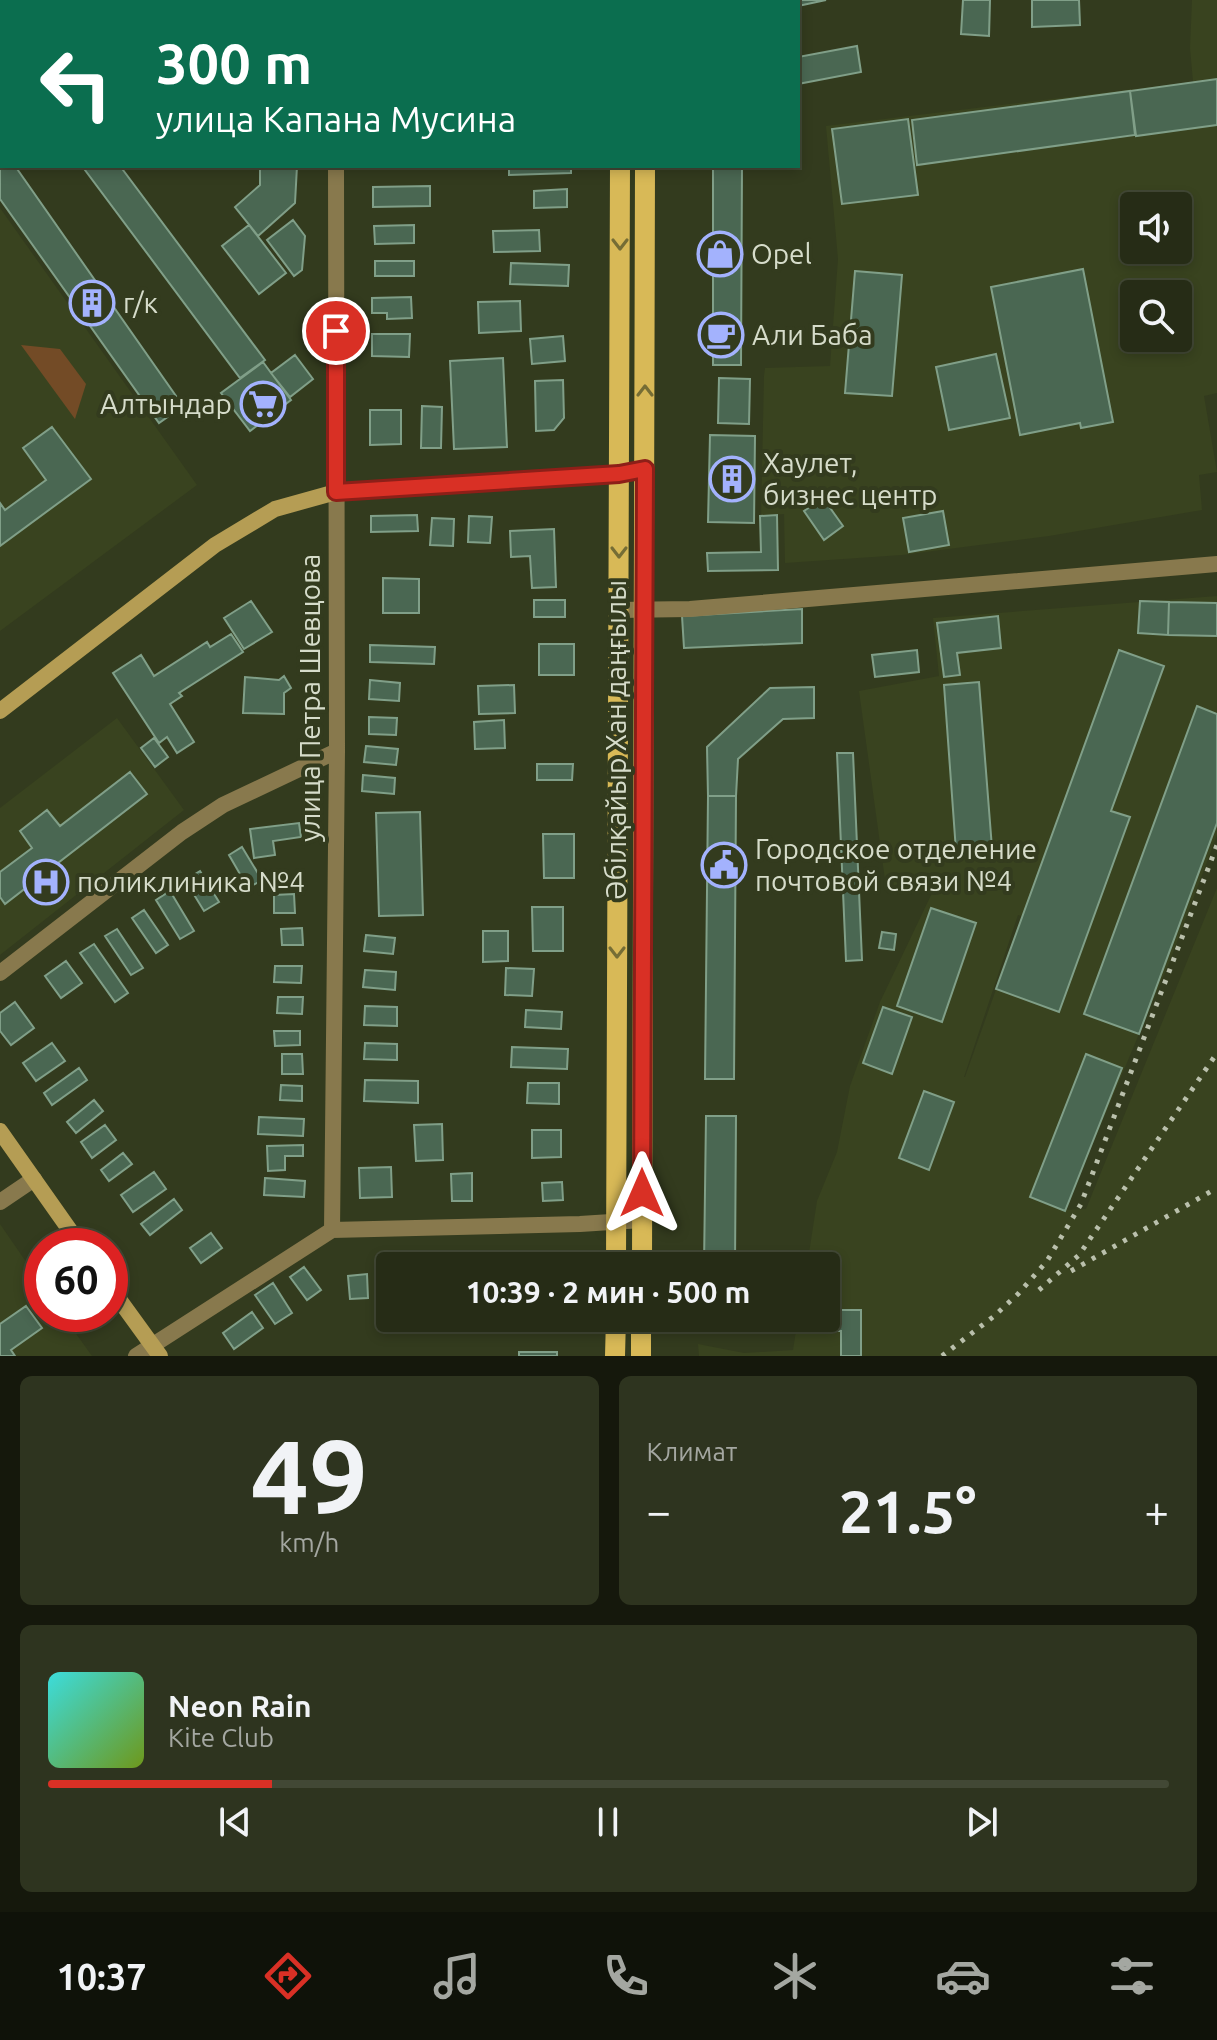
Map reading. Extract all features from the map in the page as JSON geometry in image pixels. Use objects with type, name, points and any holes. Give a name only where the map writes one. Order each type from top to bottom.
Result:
[{"type":"main road","name":"Әбілқайыр Хан даңғылы","points":[[616,1252],[620,168]]},
{"type":"main road","name":"Әбілқайыр Хан даңғылы","points":[[642,1252],[645,168]]},
{"type":"main road","points":[[615,1356],[616,1332]]},
{"type":"main road","points":[[641,1332],[641,1356]]},
{"type":"street","name":"улица Петра Шевцова","points":[[332,1230],[337,751],[336,168]]},
{"type":"street","points":[[0,711],[215,545],[275,509],[336,492],[619,474],[645,469]]},
{"type":"street","points":[[618,610],[690,609],[1217,564]]},
{"type":"street","points":[[0,973],[182,832],[223,805],[337,751]]},
{"type":"street","points":[[0,1131],[68,1228]]},
{"type":"street","points":[[0,1202],[34,1179]]},
{"type":"street","points":[[136,1356],[156,1351],[332,1230],[642,1220]]},
{"type":"street","points":[[128,1312],[156,1351]]},
{"type":"shaded area","points":[[1192,0],[1217,0],[1217,393],[1204,396],[1217,472],[1199,475],[1202,510],[1049,536],[902,555],[785,563],[784,514],[761,516],[764,376],[765,368],[830,366],[838,259],[826,126],[1193,82],[1190,48]]},
{"type":"shaded area","points":[[0,208],[197,485],[0,631]]},
{"type":"shaded area","points":[[21,345],[60,349],[86,384],[75,419]]},
{"type":"shaded area","points":[[1217,596],[1217,835],[1171,958],[1065,1210],[1086,1209],[1217,888],[1217,1356],[699,1356],[698,1344],[744,1353],[793,1350],[796,1332],[840,1332],[840,1252],[809,1252],[817,1201],[837,1152],[850,1086],[880,1002],[933,891],[886,887],[859,691],[939,676],[933,618]],"holes":[[[1018,915],[1022,916],[965,1077]]]},
{"type":"shaded area","name":"поликлиника №4","points":[[117,718],[184,810],[0,955],[0,808]]},
{"type":"shaded area","points":[[0,1224],[24,1259],[24,1332],[75,1332],[92,1356],[0,1356]]},
{"type":"building","points":[[800,0],[826,0],[800,6]]},
{"type":"building","points":[[963,0],[990,0],[989,36],[961,34]]},
{"type":"building","points":[[1032,0],[1079,0],[1080,25],[1032,27]]},
{"type":"building","points":[[857,46],[861,72],[800,84],[800,57]]},
{"type":"building","points":[[1217,79],[1217,125],[1136,136],[1130,91]]},
{"type":"building","points":[[1130,91],[1135,135],[917,165],[912,120]]},
{"type":"building","points":[[908,119],[918,195],[842,204],[832,129]]},
{"type":"building","name":"г/к","points":[[0,168],[16,168],[183,406],[159,423],[0,199]]},
{"type":"building","points":[[83,168],[121,168],[265,360],[240,378]]},
{"type":"building","points":[[260,168],[297,168],[295,203],[258,236],[235,207],[260,185]]},
{"type":"building","points":[[509,168],[571,168],[571,173],[509,175]]},
{"type":"building","points":[[713,168],[742,168],[741,365],[713,365]]},
{"type":"building","points":[[430,186],[430,206],[373,207],[373,187]]},
{"type":"building","points":[[567,189],[567,207],[534,208],[534,191]]},
{"type":"building","points":[[293,220],[305,236],[302,270],[294,276],[267,240]]},
{"type":"building","points":[[249,225],[286,273],[259,294],[222,246]]},
{"type":"building","points":[[414,225],[414,243],[375,244],[374,226]]},
{"type":"building","points":[[539,230],[540,251],[494,252],[493,231]]},
{"type":"building","points":[[375,261],[414,261],[414,276],[375,276]]},
{"type":"building","points":[[511,263],[569,265],[568,286],[510,284]]},
{"type":"building","points":[[1083,269],[1113,422],[1081,428],[1080,423],[1020,435],[991,287]]},
{"type":"building","points":[[855,271],[902,275],[892,396],[845,393]]},
{"type":"building","points":[[411,297],[412,318],[387,319],[387,313],[372,313],[372,298]]},
{"type":"building","points":[[520,301],[521,331],[479,333],[478,302]]},
{"type":"building","points":[[372,334],[410,334],[409,357],[372,356]]},
{"type":"building","points":[[563,336],[565,361],[532,364],[530,339]]},
{"type":"building","points":[[996,354],[1010,418],[949,430],[936,367]]},
{"type":"building","points":[[295,355],[313,379],[290,397],[271,373]]},
{"type":"building","points":[[503,358],[507,447],[454,449],[450,361]]},
{"type":"building","points":[[263,362],[291,400],[250,431],[221,393]]},
{"type":"building","points":[[719,378],[750,379],[749,424],[718,423]]},
{"type":"building","points":[[563,380],[564,418],[554,430],[536,431],[535,381]]},
{"type":"building","points":[[422,406],[442,407],[441,448],[421,448]]},
{"type":"building","points":[[370,410],[401,410],[401,444],[370,445]]},
{"type":"building","points":[[52,427],[91,479],[0,546],[0,503],[5,510],[46,480],[23,448]]},
{"type":"building","name":"Хаулет, бизнес центр","points":[[710,435],[755,436],[754,523],[708,522]]},
{"type":"building","points":[[823,498],[843,526],[824,540],[804,511]]},
{"type":"building","points":[[943,511],[949,545],[909,552],[903,518]]},
{"type":"building","points":[[417,515],[418,531],[371,532],[371,516]]},
{"type":"building","points":[[777,515],[778,570],[708,571],[707,553],[761,552],[760,516]]},
{"type":"building","points":[[469,516],[492,517],[490,543],[468,542]]},
{"type":"building","points":[[432,518],[454,519],[453,546],[430,545]]},
{"type":"building","points":[[554,529],[556,587],[532,588],[530,556],[511,557],[510,531]]},
{"type":"building","points":[[383,578],[419,579],[419,613],[383,613]]},
{"type":"building","points":[[534,600],[565,600],[565,617],[534,617]]},
{"type":"building","points":[[251,601],[272,632],[244,649],[224,618]]},
{"type":"building","points":[[1140,601],[1169,602],[1168,635],[1138,633]]},
{"type":"building","points":[[1169,602],[1217,603],[1217,636],[1168,635]]},
{"type":"building","points":[[802,609],[802,643],[684,648],[682,616]]},
{"type":"building","points":[[998,616],[1001,648],[957,653],[960,675],[944,677],[937,623]]},
{"type":"building","points":[[231,634],[243,652],[179,693],[182,696],[170,704],[194,742],[177,753],[167,737],[159,743],[113,673],[141,655],[154,676],[207,642],[210,647]]},
{"type":"building","points":[[539,644],[574,644],[574,675],[539,675]]},
{"type":"building","points":[[370,645],[435,647],[434,664],[370,662]]},
{"type":"building","points":[[917,650],[919,672],[875,677],[872,655]]},
{"type":"building","points":[[1119,650],[1164,666],[1111,811],[1130,817],[1059,1012],[996,989]]},
{"type":"building","points":[[284,676],[291,688],[284,693],[284,714],[243,713],[245,677],[279,680]]},
{"type":"building","points":[[370,680],[400,683],[399,701],[369,699]]},
{"type":"building","points":[[979,682],[992,848],[956,851],[944,685]]},
{"type":"building","points":[[514,685],[515,713],[479,714],[478,686]]},
{"type":"building","points":[[814,687],[814,718],[783,719],[738,759],[736,796],[708,796],[707,747],[770,688]]},
{"type":"building","points":[[1197,706],[1217,714],[1217,823],[1139,1034],[1084,1014]]},
{"type":"building","points":[[369,717],[397,718],[396,735],[369,734]]},
{"type":"building","points":[[504,720],[505,748],[475,749],[474,722]]},
{"type":"building","points":[[154,738],[168,757],[155,767],[141,748]]},
{"type":"building","points":[[366,746],[398,749],[396,765],[364,762]]},
{"type":"building","points":[[837,753],[853,753],[862,960],[846,961]]},
{"type":"building","points":[[537,764],[573,764],[572,780],[537,780]]},
{"type":"building","points":[[130,772],[147,794],[5,904],[0,897],[0,872],[32,848],[20,831],[47,810],[60,826]]},
{"type":"building","points":[[363,775],[395,778],[394,794],[362,791]]},
{"type":"building","points":[[708,796],[736,796],[734,1079],[705,1079]]},
{"type":"building","points":[[420,812],[423,915],[379,916],[376,813]]},
{"type":"building","points":[[299,823],[301,837],[273,841],[275,855],[254,858],[250,829]]},
{"type":"building","points":[[543,834],[574,834],[574,878],[544,878]]},
{"type":"building","points":[[242,847],[262,880],[248,888],[229,855]]},
{"type":"building","points":[[200,871],[219,902],[204,911],[185,880]]},
{"type":"building","points":[[170,891],[194,931],[180,939],[156,900]]},
{"type":"building","points":[[294,894],[295,913],[274,913],[274,895]]},
{"type":"building","points":[[532,907],[563,907],[563,951],[533,951]]},
{"type":"building","points":[[931,908],[976,923],[942,1022],[897,1006]]},
{"type":"building","points":[[144,910],[168,945],[156,953],[132,918]]},
{"type":"building","points":[[302,928],[303,945],[282,945],[281,929]]},
{"type":"building","points":[[117,929],[143,968],[131,975],[105,936]]},
{"type":"building","points":[[483,931],[508,931],[508,961],[483,962]]},
{"type":"building","points":[[882,932],[896,934],[894,950],[879,948]]},
{"type":"building","points":[[366,935],[395,938],[393,954],[364,951]]},
{"type":"building","points":[[94,944],[128,993],[115,1002],[80,953]]},
{"type":"building","points":[[66,961],[82,983],[61,998],[45,976]]},
{"type":"building","points":[[275,966],[302,966],[301,983],[274,982]]},
{"type":"building","points":[[506,968],[534,969],[532,996],[505,995]]},
{"type":"building","points":[[365,970],[396,972],[395,990],[363,987]]},
{"type":"building","points":[[278,997],[303,997],[302,1014],[277,1013]]},
{"type":"building","points":[[15,1002],[34,1028],[11,1045],[0,1031],[0,1013]]},
{"type":"building","points":[[365,1006],[397,1007],[397,1026],[364,1025]]},
{"type":"building","points":[[883,1007],[912,1017],[892,1074],[863,1063]]},
{"type":"building","points":[[526,1010],[562,1012],[561,1029],[525,1027]]},
{"type":"building","points":[[274,1031],[300,1031],[300,1045],[275,1046]]},
{"type":"building","points":[[52,1043],[65,1061],[36,1081],[23,1063]]},
{"type":"building","points":[[365,1043],[397,1044],[397,1060],[364,1059]]},
{"type":"building","points":[[512,1047],[568,1049],[567,1069],[511,1067]]},
{"type":"building","points":[[282,1054],[302,1054],[303,1074],[282,1074]]},
{"type":"building","points":[[1086,1054],[1122,1068],[1065,1211],[1030,1197]]},
{"type":"building","points":[[79,1068],[87,1080],[52,1105],[44,1093]]},
{"type":"building","points":[[365,1080],[418,1081],[418,1103],[364,1101]]},
{"type":"building","points":[[528,1083],[559,1083],[559,1104],[527,1103]]},
{"type":"building","points":[[281,1085],[302,1086],[302,1101],[280,1100]]},
{"type":"building","points":[[924,1091],[954,1102],[929,1170],[899,1158]]},
{"type":"building","points":[[94,1100],[103,1111],[76,1133],[67,1122]]},
{"type":"building","points":[[706,1116],[736,1116],[735,1252],[704,1252]]},
{"type":"building","points":[[259,1117],[304,1119],[303,1136],[258,1134]]},
{"type":"building","points":[[442,1124],[443,1160],[416,1161],[414,1125]]},
{"type":"building","points":[[105,1125],[116,1140],[92,1158],[81,1142]]},
{"type":"building","points":[[532,1130],[561,1130],[561,1157],[532,1158]]},
{"type":"building","points":[[303,1145],[303,1156],[285,1156],[285,1170],[268,1171],[267,1146]]},
{"type":"building","points":[[123,1153],[132,1164],[109,1181],[101,1170]]},
{"type":"building","points":[[391,1167],[392,1197],[360,1198],[359,1168]]},
{"type":"building","points":[[154,1172],[166,1189],[133,1212],[121,1195]]},
{"type":"building","points":[[472,1173],[472,1201],[452,1201],[451,1174]]},
{"type":"building","points":[[265,1178],[305,1181],[304,1197],[264,1195]]},
{"type":"building","points":[[562,1182],[563,1200],[543,1201],[542,1183]]},
{"type":"building","points":[[174,1199],[182,1210],[150,1235],[141,1224]]},
{"type":"building","points":[[211,1233],[222,1248],[201,1263],[190,1248]]},
{"type":"building","points":[[304,1267],[321,1290],[307,1300],[290,1277]]},
{"type":"building","points":[[367,1274],[368,1298],[350,1299],[348,1276]]},
{"type":"building","points":[[273,1283],[292,1313],[275,1324],[255,1295]]},
{"type":"building","points":[[24,1307],[24,1332],[36,1332],[11,1350],[15,1356],[0,1356],[0,1324]]},
{"type":"building","points":[[840,1310],[861,1310],[861,1356],[841,1356]]},
{"type":"building","points":[[252,1312],[263,1328],[234,1349],[223,1333]]},
{"type":"building","points":[[519,1352],[557,1352],[557,1356],[519,1356]]},
{"type":"railway","points":[[942,1356],[1018,1294],[1047,1261],[1081,1204],[1217,845]]},
{"type":"railway","points":[[1039,1290],[1079,1255],[1217,1053]]},
{"type":"railway","points":[[1071,1271],[1217,1188]]},
{"type":"place","name":"Opel","points":[[720,254]]},
{"type":"place","name":"г/к","points":[[92,303]]},
{"type":"place","name":"Али Баба","points":[[721,335]]},
{"type":"place","name":"Алтындар","points":[[263,404]]},
{"type":"place","name":"Хаулет, бизнес центр","points":[[732,479]]},
{"type":"place","name":"Городское отделение почтовой связи №4","points":[[724,865]]},
{"type":"place","name":"поликлиника №4","points":[[46,882]]},
{"type":"route","points":[[336,331],[336,492],[619,474],[645,469],[642,1193]]}]
